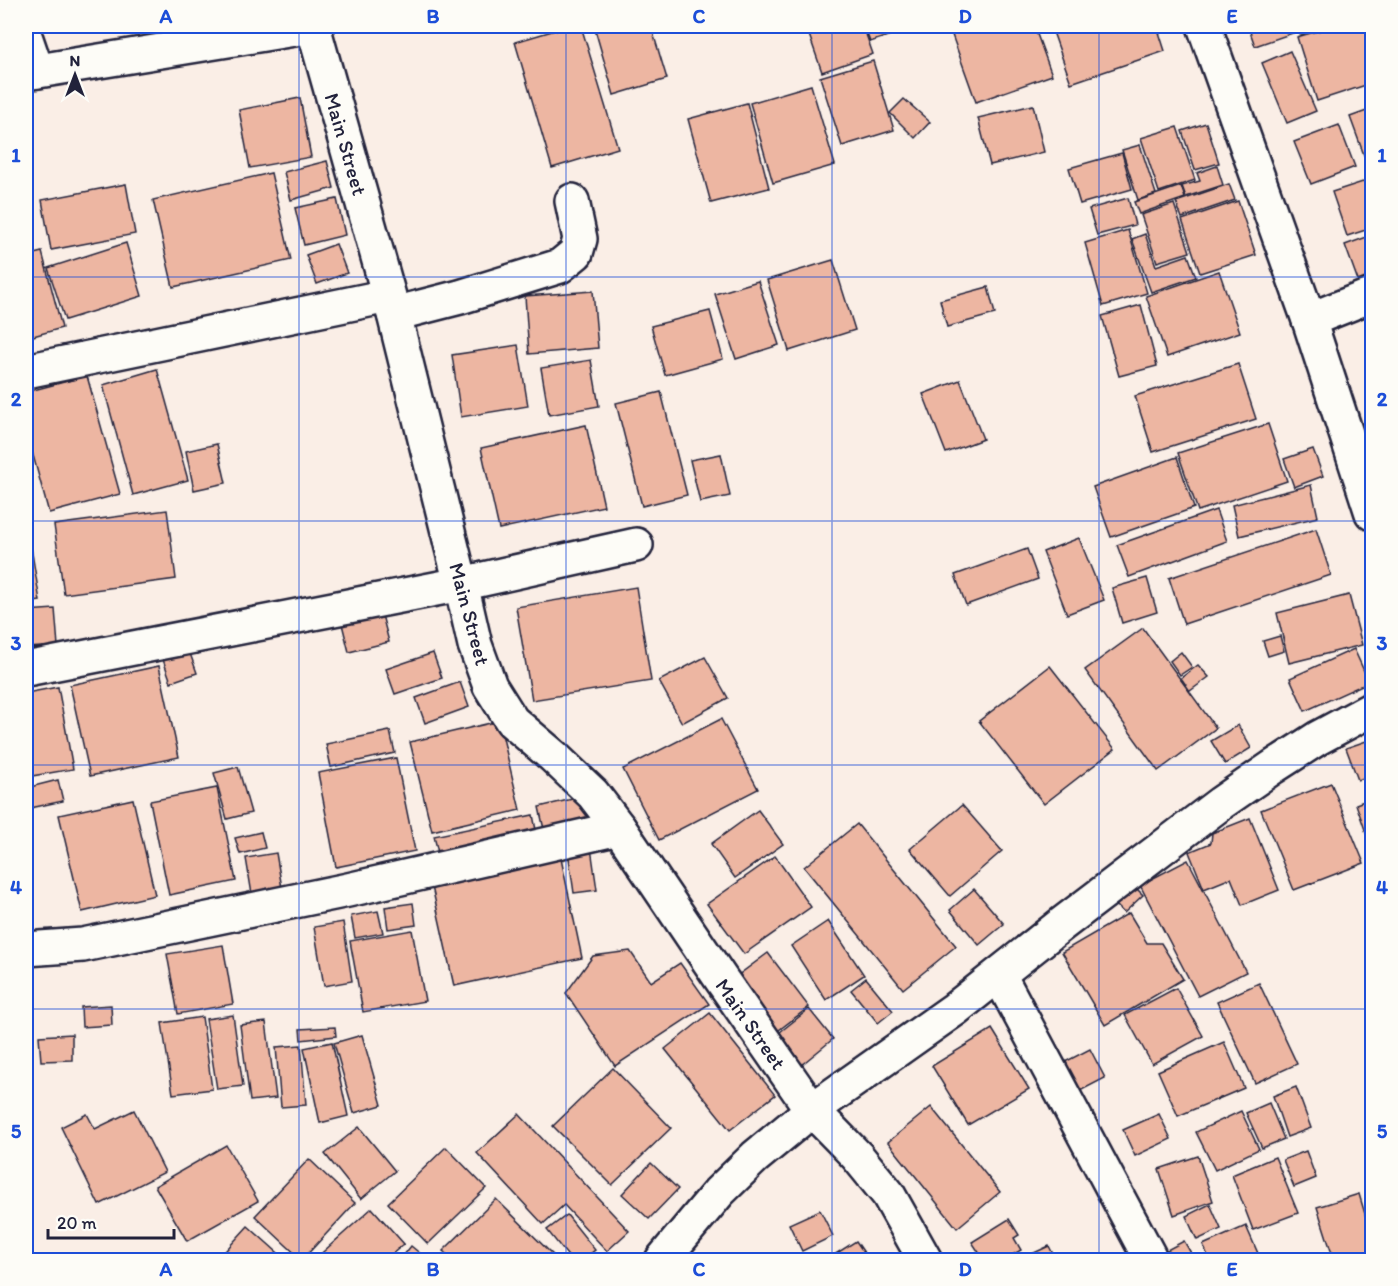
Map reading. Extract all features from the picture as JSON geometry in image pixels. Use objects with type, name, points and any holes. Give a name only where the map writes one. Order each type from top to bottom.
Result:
[{"type":"street","points":[[26,39],[31,72],[313,26]]},
{"type":"street","name":"Main Street","points":[[313,26],[391,305],[475,645],[490,686],[512,721],[593,794],[619,828],[812,1110],[857,1156],[888,1194],[925,1260]]},
{"type":"street","points":[[1204,26],[1309,320],[1372,513]]},
{"type":"street","points":[[26,371],[391,305],[460,297],[560,266],[576,253],[580,239],[572,201]]},
{"type":"street","points":[[1309,320],[1372,295]]},
{"type":"street","points":[[26,669],[461,584],[636,545]]},
{"type":"street","points":[[662,1260],[719,1192],[755,1157],[812,1110],[954,1009],[1221,803],[1273,766],[1318,738],[1372,709]]},
{"type":"street","points":[[26,949],[83,945],[348,890],[619,828]]},
{"type":"street","points":[[999,975],[1149,1256]]},
{"type":"building","points":[[569,26],[581,26],[618,148],[552,168],[515,42]]},
{"type":"building","points":[[594,26],[651,26],[667,79],[614,95]]},
{"type":"building","points":[[806,26],[863,26],[873,54],[822,72]]},
{"type":"building","points":[[864,26],[917,26],[870,42]]},
{"type":"building","points":[[977,26],[1034,26],[1052,75],[976,102],[952,35]]},
{"type":"building","points":[[1051,26],[1157,26],[1165,51],[1071,83]]},
{"type":"building","points":[[1248,26],[1313,26],[1255,46]]},
{"type":"building","points":[[1335,26],[1370,26],[1372,83],[1317,101],[1297,37]]},
{"type":"building","points":[[1290,51],[1316,111],[1287,123],[1262,63]]},
{"type":"building","points":[[873,61],[894,130],[842,146],[820,77]]},
{"type":"building","points":[[811,85],[835,165],[773,183],[750,103]]},
{"type":"building","points":[[300,98],[311,157],[250,168],[239,110]]},
{"type":"building","points":[[904,99],[930,122],[915,138],[890,113]]},
{"type":"building","points":[[747,103],[769,188],[711,203],[688,119]]},
{"type":"building","points":[[1033,105],[1044,152],[990,165],[978,118]]},
{"type":"building","points":[[1372,109],[1372,152],[1364,155],[1350,117]]},
{"type":"building","points":[[1206,123],[1219,163],[1195,170],[1182,131]]},
{"type":"building","points":[[1339,125],[1355,167],[1311,184],[1294,142]]},
{"type":"building","points":[[1177,127],[1195,180],[1159,192],[1141,138]]},
{"type":"building","points":[[1140,145],[1156,194],[1138,200],[1122,150]]},
{"type":"building","points":[[1122,153],[1132,189],[1080,204],[1069,168]]},
{"type":"building","points":[[1372,157],[1372,175],[1370,176],[1365,159]]},
{"type":"building","points":[[327,161],[334,188],[291,200],[284,172]]},
{"type":"building","points":[[1217,166],[1223,185],[1186,197],[1182,186],[1200,181],[1197,173]]},
{"type":"building","points":[[271,173],[291,260],[173,287],[153,200]]},
{"type":"building","points":[[1372,179],[1372,228],[1347,236],[1332,192]]},
{"type":"building","points":[[126,184],[135,234],[51,250],[42,200]]},
{"type":"building","points":[[1229,184],[1235,200],[1182,218],[1176,202]]},
{"type":"building","points":[[1181,186],[1185,198],[1139,214],[1134,202]]},
{"type":"building","points":[[1128,198],[1135,225],[1097,235],[1089,209]]},
{"type":"building","points":[[337,199],[345,235],[304,245],[295,208]]},
{"type":"building","points":[[1238,201],[1256,255],[1200,273],[1182,220]]},
{"type":"building","points":[[1174,204],[1190,252],[1157,262],[1141,215]]},
{"type":"building","points":[[1128,230],[1147,293],[1103,306],[1085,243]]},
{"type":"building","points":[[1145,234],[1156,266],[1188,255],[1196,277],[1151,292],[1132,239]]},
{"type":"building","points":[[1372,235],[1372,284],[1361,289],[1345,245]]},
{"type":"building","points":[[126,243],[142,296],[65,320],[48,268]]},
{"type":"building","points":[[336,244],[347,273],[317,284],[306,255]]},
{"type":"building","points":[[42,252],[62,328],[26,338],[26,256]]},
{"type":"building","points":[[833,260],[855,330],[789,351],[767,280]]},
{"type":"building","points":[[1219,271],[1240,332],[1167,357],[1146,296]]},
{"type":"building","points":[[758,281],[779,345],[736,359],[715,294]]},
{"type":"building","points":[[988,287],[995,314],[947,327],[940,300]]},
{"type":"building","points":[[593,291],[598,348],[529,354],[525,296]]},
{"type":"building","points":[[1141,305],[1157,366],[1119,376],[1102,316]]},
{"type":"building","points":[[710,311],[723,359],[665,375],[651,326]]},
{"type":"building","points":[[518,345],[528,406],[461,417],[452,355]]},
{"type":"building","points":[[591,360],[599,406],[549,415],[541,368]]},
{"type":"building","points":[[1238,364],[1256,419],[1153,452],[1135,396]]},
{"type":"building","points":[[157,369],[188,480],[133,495],[103,385]]},
{"type":"building","points":[[87,376],[120,494],[49,513],[26,430],[26,392]]},
{"type":"building","points":[[960,380],[983,439],[946,453],[923,394]]},
{"type":"building","points":[[661,392],[687,495],[642,506],[616,403]]},
{"type":"building","points":[[1268,424],[1287,481],[1198,511],[1178,453]]},
{"type":"building","points":[[586,425],[604,506],[499,529],[481,448]]},
{"type":"building","points":[[217,444],[226,483],[194,490],[186,451]]},
{"type":"building","points":[[1313,449],[1323,476],[1294,487],[1284,459]]},
{"type":"building","points":[[721,454],[730,496],[700,502],[690,460]]},
{"type":"building","points":[[1177,457],[1194,508],[1111,537],[1093,487]]},
{"type":"building","points":[[1311,485],[1318,517],[1239,536],[1232,505]]},
{"type":"building","points":[[167,510],[176,579],[64,594],[54,525]]},
{"type":"building","points":[[1216,510],[1227,541],[1129,577],[1117,545]]},
{"type":"building","points":[[28,529],[40,601],[26,603],[26,530]]},
{"type":"building","points":[[1316,529],[1331,575],[1184,624],[1169,578]]},
{"type":"building","points":[[1079,538],[1104,600],[1067,614],[1043,552]]},
{"type":"building","points":[[1027,549],[1038,579],[966,605],[955,575]]},
{"type":"building","points":[[1147,578],[1157,612],[1122,623],[1112,588]]},
{"type":"building","points":[[636,587],[651,681],[532,700],[516,607]]},
{"type":"building","points":[[1349,595],[1362,645],[1289,663],[1277,613]]},
{"type":"building","points":[[55,609],[58,646],[26,648],[26,611]]},
{"type":"building","points":[[381,611],[389,642],[349,652],[341,620]]},
{"type":"building","points":[[1143,628],[1216,728],[1158,771],[1085,670]]},
{"type":"building","points":[[1280,636],[1284,651],[1268,656],[1263,641]]},
{"type":"building","points":[[187,645],[197,673],[171,682],[161,654]]},
{"type":"building","points":[[1354,649],[1369,682],[1305,711],[1290,678]]},
{"type":"building","points":[[1181,652],[1192,667],[1180,675],[1170,661]]},
{"type":"building","points":[[433,653],[442,678],[395,694],[386,669]]},
{"type":"building","points":[[705,657],[728,698],[682,723],[659,681]]},
{"type":"building","points":[[1198,665],[1209,677],[1190,691],[1181,678]]},
{"type":"building","points":[[159,666],[179,757],[90,776],[70,685]]},
{"type":"building","points":[[1050,666],[1115,749],[1044,804],[979,721]]},
{"type":"building","points":[[460,682],[469,707],[425,723],[416,698]]},
{"type":"building","points":[[58,687],[73,769],[26,777],[26,693]]},
{"type":"building","points":[[721,719],[758,789],[659,840],[623,769]]},
{"type":"building","points":[[499,721],[520,810],[432,831],[410,742]]},
{"type":"building","points":[[1238,725],[1251,748],[1225,764],[1211,741]]},
{"type":"building","points":[[390,731],[395,753],[331,767],[326,744]]},
{"type":"building","points":[[1372,739],[1372,775],[1358,780],[1346,748]]},
{"type":"building","points":[[396,758],[415,851],[336,867],[318,773]]},
{"type":"building","points":[[238,767],[251,813],[227,819],[214,773]]},
{"type":"building","points":[[58,780],[63,801],[26,809],[26,788]]},
{"type":"building","points":[[1331,783],[1364,863],[1294,890],[1261,810]]},
{"type":"building","points":[[217,788],[236,881],[169,895],[150,801]]},
{"type":"building","points":[[585,796],[592,823],[545,834],[539,807]]},
{"type":"building","points":[[1372,798],[1372,850],[1356,804]]},
{"type":"building","points":[[133,799],[155,895],[82,912],[59,815]]},
{"type":"building","points":[[962,805],[1002,851],[950,896],[910,849]]},
{"type":"building","points":[[758,810],[783,844],[735,878],[711,844]]},
{"type":"building","points":[[533,815],[538,840],[440,861],[434,836]]},
{"type":"building","points":[[1250,818],[1279,890],[1242,905],[1231,878],[1204,889],[1189,852],[1211,843],[1212,833]]},
{"type":"building","points":[[857,824],[956,946],[903,989],[804,867]]},
{"type":"building","points":[[261,832],[265,848],[240,854],[235,838]]},
{"type":"building","points":[[591,848],[597,890],[574,893],[568,851]]},
{"type":"building","points":[[276,853],[282,888],[252,894],[246,858]]},
{"type":"building","points":[[560,854],[582,958],[454,986],[431,882]]},
{"type":"building","points":[[775,856],[811,907],[744,954],[707,904]]},
{"type":"building","points":[[1188,860],[1246,972],[1198,996],[1140,885]]},
{"type":"building","points":[[1130,882],[1143,895],[1124,913],[1112,901]]},
{"type":"building","points":[[974,889],[1004,924],[979,945],[950,910]]},
{"type":"building","points":[[413,903],[416,925],[388,929],[385,907]]},
{"type":"building","points":[[378,911],[383,933],[355,938],[351,916]]},
{"type":"building","points":[[1129,913],[1147,943],[1161,943],[1183,979],[1105,1025],[1062,952]]},
{"type":"building","points":[[828,921],[864,975],[826,1000],[791,946]]},
{"type":"building","points":[[343,922],[352,981],[324,986],[314,927]]},
{"type":"building","points":[[412,930],[425,1001],[363,1012],[350,941]]},
{"type":"building","points":[[223,945],[233,1004],[178,1014],[167,954]]},
{"type":"building","points":[[630,951],[651,982],[680,963],[709,1004],[615,1066],[566,993],[593,956]]},
{"type":"building","points":[[768,953],[809,1007],[775,1033],[733,979]]},
{"type":"building","points":[[866,978],[893,1011],[878,1023],[851,990]]},
{"type":"building","points":[[1259,983],[1297,1064],[1255,1083],[1217,1002]]},
{"type":"building","points":[[1176,988],[1203,1036],[1152,1064],[1125,1015]]},
{"type":"building","points":[[111,1005],[112,1025],[82,1027],[81,1007]]},
{"type":"building","points":[[809,1009],[833,1039],[800,1066],[775,1036]]},
{"type":"building","points":[[710,1013],[775,1095],[730,1130],[665,1049]]},
{"type":"building","points":[[233,1015],[243,1086],[217,1089],[206,1019]]},
{"type":"building","points":[[202,1017],[212,1089],[173,1094],[162,1023]]},
{"type":"building","points":[[266,1022],[276,1098],[250,1101],[240,1025]]},
{"type":"building","points":[[335,1027],[336,1036],[301,1040],[300,1029]]},
{"type":"building","points":[[992,1029],[1029,1089],[968,1125],[932,1066]]},
{"type":"building","points":[[72,1034],[72,1060],[41,1061],[39,1036]]},
{"type":"building","points":[[362,1035],[382,1105],[354,1113],[334,1043]]},
{"type":"building","points":[[332,1042],[348,1116],[320,1123],[304,1048]]},
{"type":"building","points":[[1224,1042],[1244,1088],[1178,1116],[1158,1071]]},
{"type":"building","points":[[301,1045],[306,1105],[281,1107],[276,1047]]},
{"type":"building","points":[[1090,1049],[1105,1078],[1074,1094],[1059,1065]]},
{"type":"building","points":[[613,1068],[671,1128],[612,1185],[553,1126]]},
{"type":"building","points":[[1296,1087],[1311,1128],[1287,1137],[1273,1096]]},
{"type":"building","points":[[1269,1103],[1284,1139],[1262,1148],[1246,1113]]},
{"type":"building","points":[[931,1107],[1000,1192],[957,1228],[888,1142]]},
{"type":"building","points":[[134,1110],[165,1172],[99,1205],[61,1127],[87,1114],[95,1129]]},
{"type":"building","points":[[1241,1111],[1259,1149],[1215,1170],[1196,1132]]},
{"type":"building","points":[[519,1114],[629,1231],[607,1251],[564,1205],[543,1224],[477,1153]]},
{"type":"building","points":[[1159,1114],[1171,1139],[1135,1156],[1123,1130]]},
{"type":"building","points":[[359,1127],[395,1171],[361,1199],[325,1154]]},
{"type":"building","points":[[226,1145],[258,1201],[187,1241],[155,1186]]},
{"type":"building","points":[[446,1147],[486,1188],[428,1244],[388,1203]]},
{"type":"building","points":[[1306,1151],[1316,1178],[1294,1187],[1283,1160]]},
{"type":"building","points":[[1198,1156],[1213,1201],[1174,1215],[1159,1169]]},
{"type":"building","points":[[1275,1157],[1298,1213],[1253,1230],[1232,1175]]},
{"type":"building","points":[[309,1159],[355,1203],[302,1260],[255,1216]]},
{"type":"building","points":[[651,1163],[678,1189],[649,1219],[622,1194]]},
{"type":"building","points":[[1359,1194],[1372,1237],[1372,1260],[1334,1260],[1317,1207]]},
{"type":"building","points":[[496,1199],[558,1260],[453,1260],[443,1251]]},
{"type":"building","points":[[1210,1204],[1221,1229],[1197,1240],[1186,1216]]},
{"type":"building","points":[[372,1208],[404,1244],[385,1260],[314,1260]]},
{"type":"building","points":[[820,1210],[833,1236],[802,1251],[789,1224]]},
{"type":"building","points":[[567,1215],[595,1250],[582,1260],[571,1260],[547,1230]]},
{"type":"building","points":[[1009,1219],[1019,1235],[1014,1238],[1021,1250],[1004,1260],[1000,1256],[993,1260],[984,1260],[972,1242]]},
{"type":"building","points":[[248,1226],[286,1260],[217,1260]]},
{"type":"building","points":[[1246,1226],[1260,1258],[1256,1260],[1210,1260],[1203,1245]]},
{"type":"building","points":[[856,1241],[869,1260],[826,1260]]},
{"type":"building","points":[[1184,1241],[1195,1260],[1167,1260],[1163,1252]]},
{"type":"building","points":[[411,1246],[428,1260],[400,1260]]},
{"type":"building","points":[[1049,1246],[1056,1260],[1019,1260]]}]
